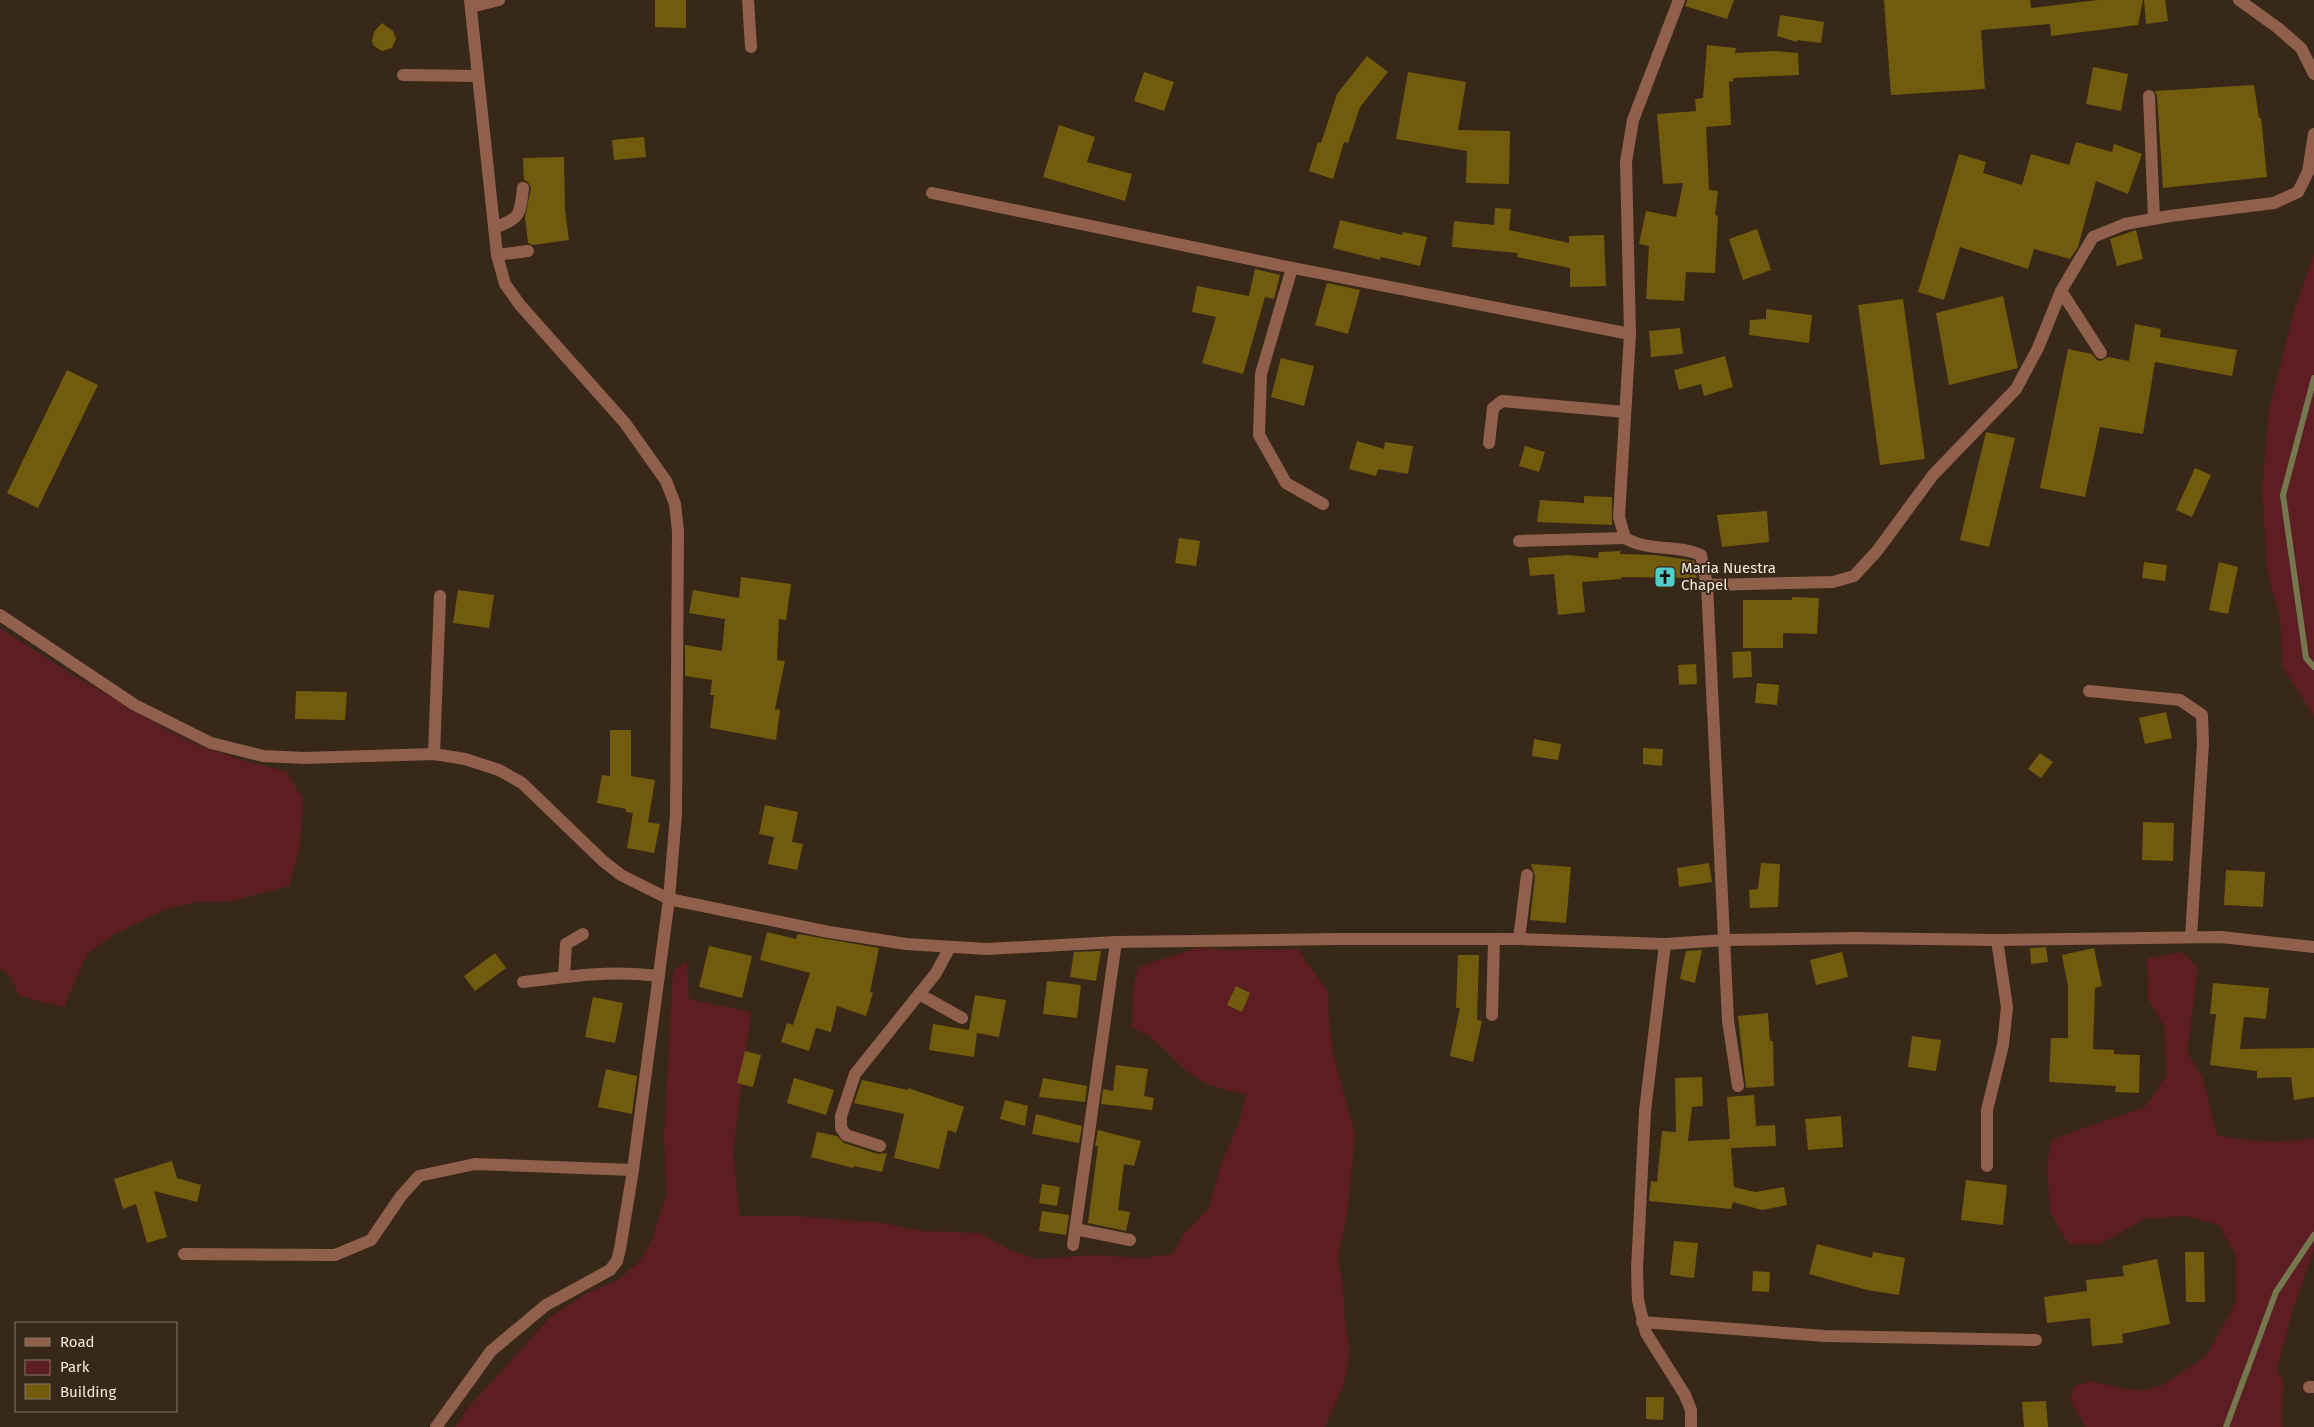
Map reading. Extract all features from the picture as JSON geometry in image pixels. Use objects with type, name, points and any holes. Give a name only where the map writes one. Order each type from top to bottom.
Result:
[{"type":"street","points":[[436,1427],[491,1351],[546,1305],[610,1270],[617,1261],[633,1170],[659,976],[669,899],[676,814],[678,531],[675,504],[666,482],[625,423],[520,305],[505,284],[497,255],[471,3],[499,0]]},
{"type":"street","points":[[748,0],[751,47]]},
{"type":"street","points":[[1625,538],[1619,517],[1630,334],[1626,162],[1633,120],[1679,0]]},
{"type":"street","points":[[2239,0],[2302,48],[2314,74]]},
{"type":"street","points":[[403,76],[478,76]]},
{"type":"street","points":[[2149,96],[2154,219]]},
{"type":"street","points":[[1707,585],[1833,582],[1854,576],[1877,551],[1933,475],[2016,389],[2038,348],[2061,291],[2093,236],[2125,224],[2274,203],[2298,192],[2308,172],[2314,134]]},
{"type":"street","points":[[494,228],[518,217],[521,212],[523,188]]},
{"type":"street","points":[[932,193],[1292,268],[1630,334]]},
{"type":"street","points":[[497,255],[528,250]]},
{"type":"street","points":[[1292,268],[1261,374],[1259,435],[1286,483],[1323,504]]},
{"type":"street","points":[[2061,291],[2101,353]]},
{"type":"street","points":[[1489,443],[1493,408],[1502,401],[1625,412]]},
{"type":"street","points":[[1519,541],[1625,538],[1635,544],[1667,550],[1688,550],[1701,555],[1707,585],[1728,1021],[1738,1086]]},
{"type":"street","points":[[434,754],[440,596]]},
{"type":"street","points":[[0,615],[135,705],[210,743],[263,756],[434,754],[465,759],[499,770],[522,783],[603,861],[621,875],[669,899],[829,932],[906,944],[986,949],[1116,942],[1519,939],[1665,944],[1725,940],[1997,940],[2221,937],[2314,947]]},
{"type":"street","points":[[2089,691],[2180,700],[2202,715],[2203,743],[2191,938]]},
{"type":"street","points":[[1519,939],[1528,875]]},
{"type":"street","points":[[564,977],[566,944],[583,934]]},
{"type":"street","points":[[1492,1015],[1494,939]]},
{"type":"street","points":[[1987,1166],[1987,1110],[2003,1045],[2007,1007],[1997,940]]},
{"type":"street","points":[[1073,1245],[1116,942]]},
{"type":"street","points":[[1665,944],[1645,1111],[1637,1269],[1638,1300],[1646,1333],[1684,1395],[1691,1410],[1691,1427]]},
{"type":"street","points":[[880,1146],[846,1135],[841,1128],[841,1116],[855,1074],[944,962],[950,947]]},
{"type":"street","points":[[523,982],[603,972],[628,972],[659,976]]},
{"type":"street","points":[[919,994],[962,1018]]},
{"type":"street","points":[[184,1254],[335,1255],[371,1240],[401,1196],[419,1176],[475,1164],[633,1170]]},
{"type":"street","points":[[1075,1229],[1130,1240]]},
{"type":"street","points":[[1642,1322],[1825,1336],[2036,1340]]},
{"type":"green space","points":[[2314,254],[2314,717],[2282,666],[2280,619],[2267,570],[2262,488],[2269,410],[2295,307]]},
{"type":"green space","points":[[0,628],[75,676],[168,730],[198,745],[242,760],[287,772],[303,799],[300,846],[289,886],[228,902],[197,902],[165,909],[115,934],[87,954],[64,1007],[19,996],[9,975],[0,969]]},
{"type":"green space","points":[[1199,947],[1226,950],[1298,949],[1328,992],[1333,1053],[1355,1135],[1348,1208],[1338,1257],[1350,1350],[1344,1384],[1325,1427],[455,1427],[466,1410],[552,1315],[589,1292],[616,1281],[640,1261],[653,1237],[666,1194],[664,1137],[673,971],[687,961],[689,999],[751,1012],[733,1153],[740,1216],[797,1216],[883,1223],[922,1231],[979,1233],[1010,1250],[1036,1259],[1094,1255],[1143,1258],[1172,1254],[1183,1235],[1208,1209],[1223,1159],[1239,1122],[1246,1095],[1206,1084],[1185,1070],[1150,1036],[1132,1028],[1133,988],[1138,967]]},
{"type":"green space","points":[[2183,952],[2198,968],[2187,1051],[2203,1079],[2217,1135],[2265,1141],[2290,1141],[2314,1138],[2314,1250],[2292,1313],[2277,1370],[2284,1383],[2281,1418],[2283,1427],[2085,1427],[2070,1399],[2074,1386],[2090,1381],[2137,1391],[2161,1386],[2206,1356],[2236,1302],[2236,1256],[2219,1225],[2186,1216],[2145,1219],[2100,1244],[2068,1244],[2050,1212],[2047,1163],[2052,1139],[2145,1107],[2167,1075],[2164,1025],[2148,1000],[2147,958]]},
{"type":"building","points":[[655,0],[686,0],[686,28],[655,27]]},
{"type":"building","points":[[1687,0],[1734,0],[1727,19],[1685,6]]},
{"type":"building","points":[[1884,0],[2030,0],[2031,8],[2098,0],[2143,0],[2138,25],[2051,36],[2050,24],[1981,30],[1985,89],[1891,95]]},
{"type":"building","points":[[2144,0],[2165,0],[2168,21],[2146,24]]},
{"type":"building","points":[[1780,15],[1824,22],[1821,43],[1797,40],[1797,42],[1777,36]]},
{"type":"building","points":[[382,23],[393,31],[396,39],[392,48],[382,51],[374,46],[372,41],[374,32]]},
{"type":"building","points":[[1707,45],[1736,48],[1735,53],[1775,51],[1798,53],[1799,75],[1733,78],[1733,82],[1729,81],[1731,125],[1706,127],[1709,190],[1718,191],[1715,215],[1718,216],[1715,273],[1686,272],[1684,301],[1646,299],[1649,246],[1639,244],[1646,211],[1676,217],[1683,183],[1663,184],[1657,114],[1696,111],[1695,99],[1703,98]]},
{"type":"building","points":[[1367,56],[1388,72],[1360,107],[1348,143],[1344,142],[1333,179],[1309,171],[1318,142],[1321,143],[1337,94]]},
{"type":"building","points":[[2093,67],[2128,74],[2121,111],[2086,104]]},
{"type":"building","points":[[1144,72],[1174,82],[1164,111],[1134,101]]},
{"type":"building","points":[[1408,72],[1466,82],[1458,130],[1510,131],[1509,184],[1466,183],[1467,151],[1396,139]]},
{"type":"building","points":[[2254,85],[2259,118],[2261,118],[2267,177],[2163,188],[2157,96],[2155,91]]},
{"type":"building","points":[[1059,125],[1095,137],[1087,162],[1132,174],[1125,201],[1043,177]]},
{"type":"building","points":[[644,137],[646,157],[614,160],[612,140]]},
{"type":"building","points":[[2076,142],[2112,152],[2114,144],[2142,154],[2128,194],[2096,181],[2078,247],[2070,259],[2034,249],[2028,269],[1960,247],[1944,300],[1918,292],[1959,154],[1986,162],[1983,173],[2022,185],[2031,154],[2069,165]]},
{"type":"building","points":[[564,157],[565,210],[569,240],[533,245],[528,243],[525,217],[531,188],[528,182],[524,180],[523,158]]},
{"type":"building","points":[[1495,208],[1511,209],[1509,230],[1569,243],[1569,236],[1604,235],[1606,286],[1570,287],[1570,268],[1517,257],[1518,253],[1452,247],[1454,221],[1494,225]]},
{"type":"building","points":[[1340,220],[1402,235],[1403,232],[1427,237],[1420,266],[1381,257],[1380,260],[1333,248]]},
{"type":"building","points":[[1757,229],[1771,270],[1743,280],[1729,239]]},
{"type":"building","points":[[2136,230],[2143,259],[2117,266],[2110,239]]},
{"type":"building","points":[[1255,269],[1280,275],[1274,299],[1265,297],[1243,374],[1202,363],[1216,317],[1192,312],[1197,286],[1249,296]]},
{"type":"building","points":[[1327,283],[1360,290],[1348,334],[1315,325]]},
{"type":"building","points":[[2003,296],[2018,368],[1949,385],[1936,313]]},
{"type":"building","points":[[1903,299],[1925,459],[1880,465],[1858,305]]},
{"type":"building","points":[[1766,309],[1812,315],[1809,343],[1749,335],[1750,320],[1766,319]]},
{"type":"building","points":[[2135,324],[2161,329],[2160,337],[2237,350],[2232,376],[2155,362],[2143,434],[2100,427],[2085,497],[2040,488],[2068,349],[2092,354],[2097,360],[2101,361],[2108,357],[2129,361]]},
{"type":"building","points":[[1680,328],[1683,354],[1651,357],[1649,331]]},
{"type":"building","points":[[1725,356],[1733,387],[1704,396],[1701,384],[1679,390],[1674,370]]},
{"type":"building","points":[[1281,358],[1314,366],[1304,406],[1271,397]]},
{"type":"building","points":[[67,370],[98,385],[38,508],[7,493]]},
{"type":"building","points":[[1986,432],[2015,438],[1989,547],[1960,540]]},
{"type":"building","points":[[1357,441],[1384,449],[1385,442],[1413,446],[1408,474],[1378,469],[1376,476],[1349,469]]},
{"type":"building","points":[[1525,446],[1545,452],[1539,472],[1519,466]]},
{"type":"building","points":[[2195,468],[2211,475],[2192,517],[2176,510]]},
{"type":"building","points":[[1584,496],[1612,497],[1612,525],[1537,522],[1540,500],[1584,503]]},
{"type":"building","points":[[1767,511],[1769,542],[1722,547],[1717,515]]},
{"type":"building","points":[[1179,538],[1200,541],[1196,566],[1175,563]]},
{"type":"building","points":[[1621,551],[1620,554],[1654,555],[1694,561],[1697,578],[1621,577],[1622,579],[1582,582],[1585,612],[1558,615],[1554,574],[1530,576],[1528,558],[1568,555],[1598,558],[1599,552]]},
{"type":"building","points":[[2144,562],[2167,565],[2165,581],[2142,578]]},
{"type":"building","points":[[2219,562],[2238,567],[2228,614],[2209,610]]},
{"type":"building","points":[[741,577],[791,584],[786,620],[779,619],[777,660],[785,661],[775,709],[780,710],[776,740],[710,728],[714,695],[710,695],[712,680],[685,676],[685,645],[722,651],[725,619],[689,613],[693,590],[739,598]]},
{"type":"building","points":[[458,590],[494,595],[489,628],[453,623]]},
{"type":"building","points":[[1792,597],[1819,598],[1817,634],[1783,633],[1783,648],[1743,648],[1743,600],[1792,600]]},
{"type":"building","points":[[1751,651],[1752,677],[1733,678],[1732,652]]},
{"type":"building","points":[[1696,664],[1697,684],[1679,685],[1678,665]]},
{"type":"building","points":[[1757,683],[1779,685],[1777,705],[1755,703]]},
{"type":"building","points":[[296,691],[347,692],[345,720],[295,719]]},
{"type":"building","points":[[2166,712],[2172,738],[2145,744],[2139,718]]},
{"type":"building","points":[[610,730],[631,730],[631,776],[655,780],[648,822],[660,824],[654,853],[627,848],[633,813],[626,812],[626,809],[597,803],[602,775],[610,776]]},
{"type":"building","points":[[1534,739],[1561,744],[1558,760],[1532,756]]},
{"type":"building","points":[[1643,748],[1663,749],[1662,766],[1643,764]]},
{"type":"building","points":[[2040,753],[2053,762],[2041,778],[2028,769]]},
{"type":"building","points":[[765,805],[798,812],[792,842],[803,844],[797,870],[768,864],[774,837],[759,834]]},
{"type":"building","points":[[2143,822],[2174,823],[2173,861],[2142,860]]},
{"type":"building","points":[[1709,863],[1712,882],[1679,887],[1677,868]]},
{"type":"building","points":[[1761,863],[1780,864],[1778,907],[1750,908],[1749,890],[1758,889]]},
{"type":"building","points":[[1531,864],[1571,867],[1566,923],[1530,920],[1535,876]]},
{"type":"building","points":[[2226,870],[2265,872],[2263,907],[2224,905]]},
{"type":"building","points":[[767,932],[796,939],[798,934],[879,948],[870,992],[873,993],[866,1016],[837,1006],[831,1032],[816,1028],[809,1051],[781,1042],[787,1023],[793,1025],[810,973],[760,960]]},
{"type":"building","points":[[709,946],[752,956],[742,998],[699,987]]},
{"type":"building","points":[[2046,947],[2048,962],[2031,964],[2030,948]]},
{"type":"building","points":[[2094,948],[2102,986],[2095,988],[2093,1049],[2114,1050],[2114,1054],[2140,1055],[2139,1093],[2115,1092],[2116,1086],[2049,1082],[2051,1038],[2068,1038],[2068,986],[2062,955]]},
{"type":"building","points":[[1702,950],[1695,983],[1680,979],[1686,951]]},
{"type":"building","points":[[1101,951],[1096,981],[1070,977],[1074,952]]},
{"type":"building","points":[[1842,952],[1848,977],[1816,985],[1810,960]]},
{"type":"building","points":[[495,953],[506,968],[475,991],[464,976]]},
{"type":"building","points":[[1458,955],[1479,955],[1477,1020],[1482,1021],[1473,1062],[1450,1056],[1460,1008],[1456,1008]]},
{"type":"building","points":[[1047,981],[1081,985],[1077,1018],[1043,1014]]},
{"type":"building","points":[[2213,983],[2269,988],[2266,1019],[2244,1017],[2240,1049],[2314,1048],[2314,1097],[2294,1100],[2291,1077],[2257,1078],[2257,1071],[2210,1065],[2216,1014],[2210,1014]]},
{"type":"building","points":[[1236,986],[1250,993],[1242,1012],[1227,1005]]},
{"type":"building","points":[[975,995],[1006,1000],[999,1037],[977,1033],[974,1057],[929,1050],[933,1024],[969,1030]]},
{"type":"building","points":[[593,997],[623,1003],[615,1043],[585,1037]]},
{"type":"building","points":[[1768,1013],[1770,1041],[1773,1041],[1774,1086],[1746,1088],[1738,1016]]},
{"type":"building","points":[[1912,1036],[1941,1040],[1936,1071],[1908,1067]]},
{"type":"building","points":[[745,1051],[761,1055],[753,1087],[737,1083]]},
{"type":"building","points":[[1116,1065],[1148,1069],[1144,1096],[1154,1098],[1152,1110],[1101,1104],[1103,1089],[1113,1091]]},
{"type":"building","points":[[606,1069],[637,1076],[632,1114],[598,1107]]},
{"type":"building","points":[[1702,1077],[1703,1106],[1692,1107],[1688,1141],[1730,1139],[1727,1097],[1754,1095],[1756,1126],[1775,1125],[1776,1146],[1731,1148],[1734,1187],[1755,1192],[1784,1187],[1787,1205],[1762,1210],[1733,1202],[1731,1209],[1649,1201],[1651,1181],[1657,1182],[1662,1131],[1676,1132],[1675,1078]]},
{"type":"building","points":[[794,1078],[834,1090],[826,1115],[787,1103]]},
{"type":"building","points":[[1043,1078],[1087,1086],[1085,1102],[1039,1097]]},
{"type":"building","points":[[862,1080],[908,1090],[908,1088],[964,1107],[956,1133],[948,1130],[939,1169],[894,1158],[904,1114],[854,1103]]},
{"type":"building","points":[[1005,1100],[1028,1106],[1025,1126],[1000,1119]]},
{"type":"building","points":[[1036,1114],[1082,1126],[1079,1143],[1032,1134]]},
{"type":"building","points":[[1841,1116],[1843,1147],[1808,1150],[1805,1119]]},
{"type":"building","points":[[1098,1130],[1141,1141],[1134,1166],[1124,1164],[1118,1210],[1130,1212],[1126,1231],[1088,1223],[1098,1146],[1095,1146]]},
{"type":"building","points":[[817,1132],[837,1136],[844,1143],[878,1154],[887,1153],[882,1172],[854,1166],[853,1168],[811,1157]]},
{"type":"building","points":[[172,1161],[177,1178],[201,1185],[197,1202],[154,1191],[167,1237],[147,1243],[136,1204],[123,1209],[114,1179]]},
{"type":"building","points":[[1966,1180],[2007,1185],[2003,1225],[1961,1220]]},
{"type":"building","points":[[1042,1184],[1060,1187],[1057,1206],[1039,1203]]},
{"type":"building","points":[[1042,1211],[1069,1215],[1066,1235],[1039,1231]]},
{"type":"building","points":[[1674,1241],[1698,1243],[1694,1278],[1670,1275]]},
{"type":"building","points":[[1817,1244],[1872,1258],[1873,1252],[1905,1258],[1899,1295],[1867,1290],[1809,1274]]},
{"type":"building","points":[[2185,1252],[2204,1252],[2205,1302],[2186,1302]]},
{"type":"building","points":[[2157,1259],[2170,1324],[2122,1334],[2123,1343],[2092,1346],[2090,1318],[2047,1323],[2044,1297],[2087,1291],[2086,1280],[2124,1276],[2122,1266]]},
{"type":"building","points":[[1753,1271],[1770,1272],[1769,1292],[1752,1291]]},
{"type":"building","points":[[1646,1397],[1664,1397],[1663,1420],[1646,1419]]},
{"type":"building","points":[[2046,1401],[2048,1427],[2024,1427],[2022,1402]]},
{"type":"waterway","points":[[2314,378],[2283,495],[2306,658],[2314,667]]},
{"type":"waterway","points":[[2226,1427],[2276,1292],[2314,1235]]},
{"type":"place","name":"Maria Nuestra Chapel","points":[[1665,577]]}]
